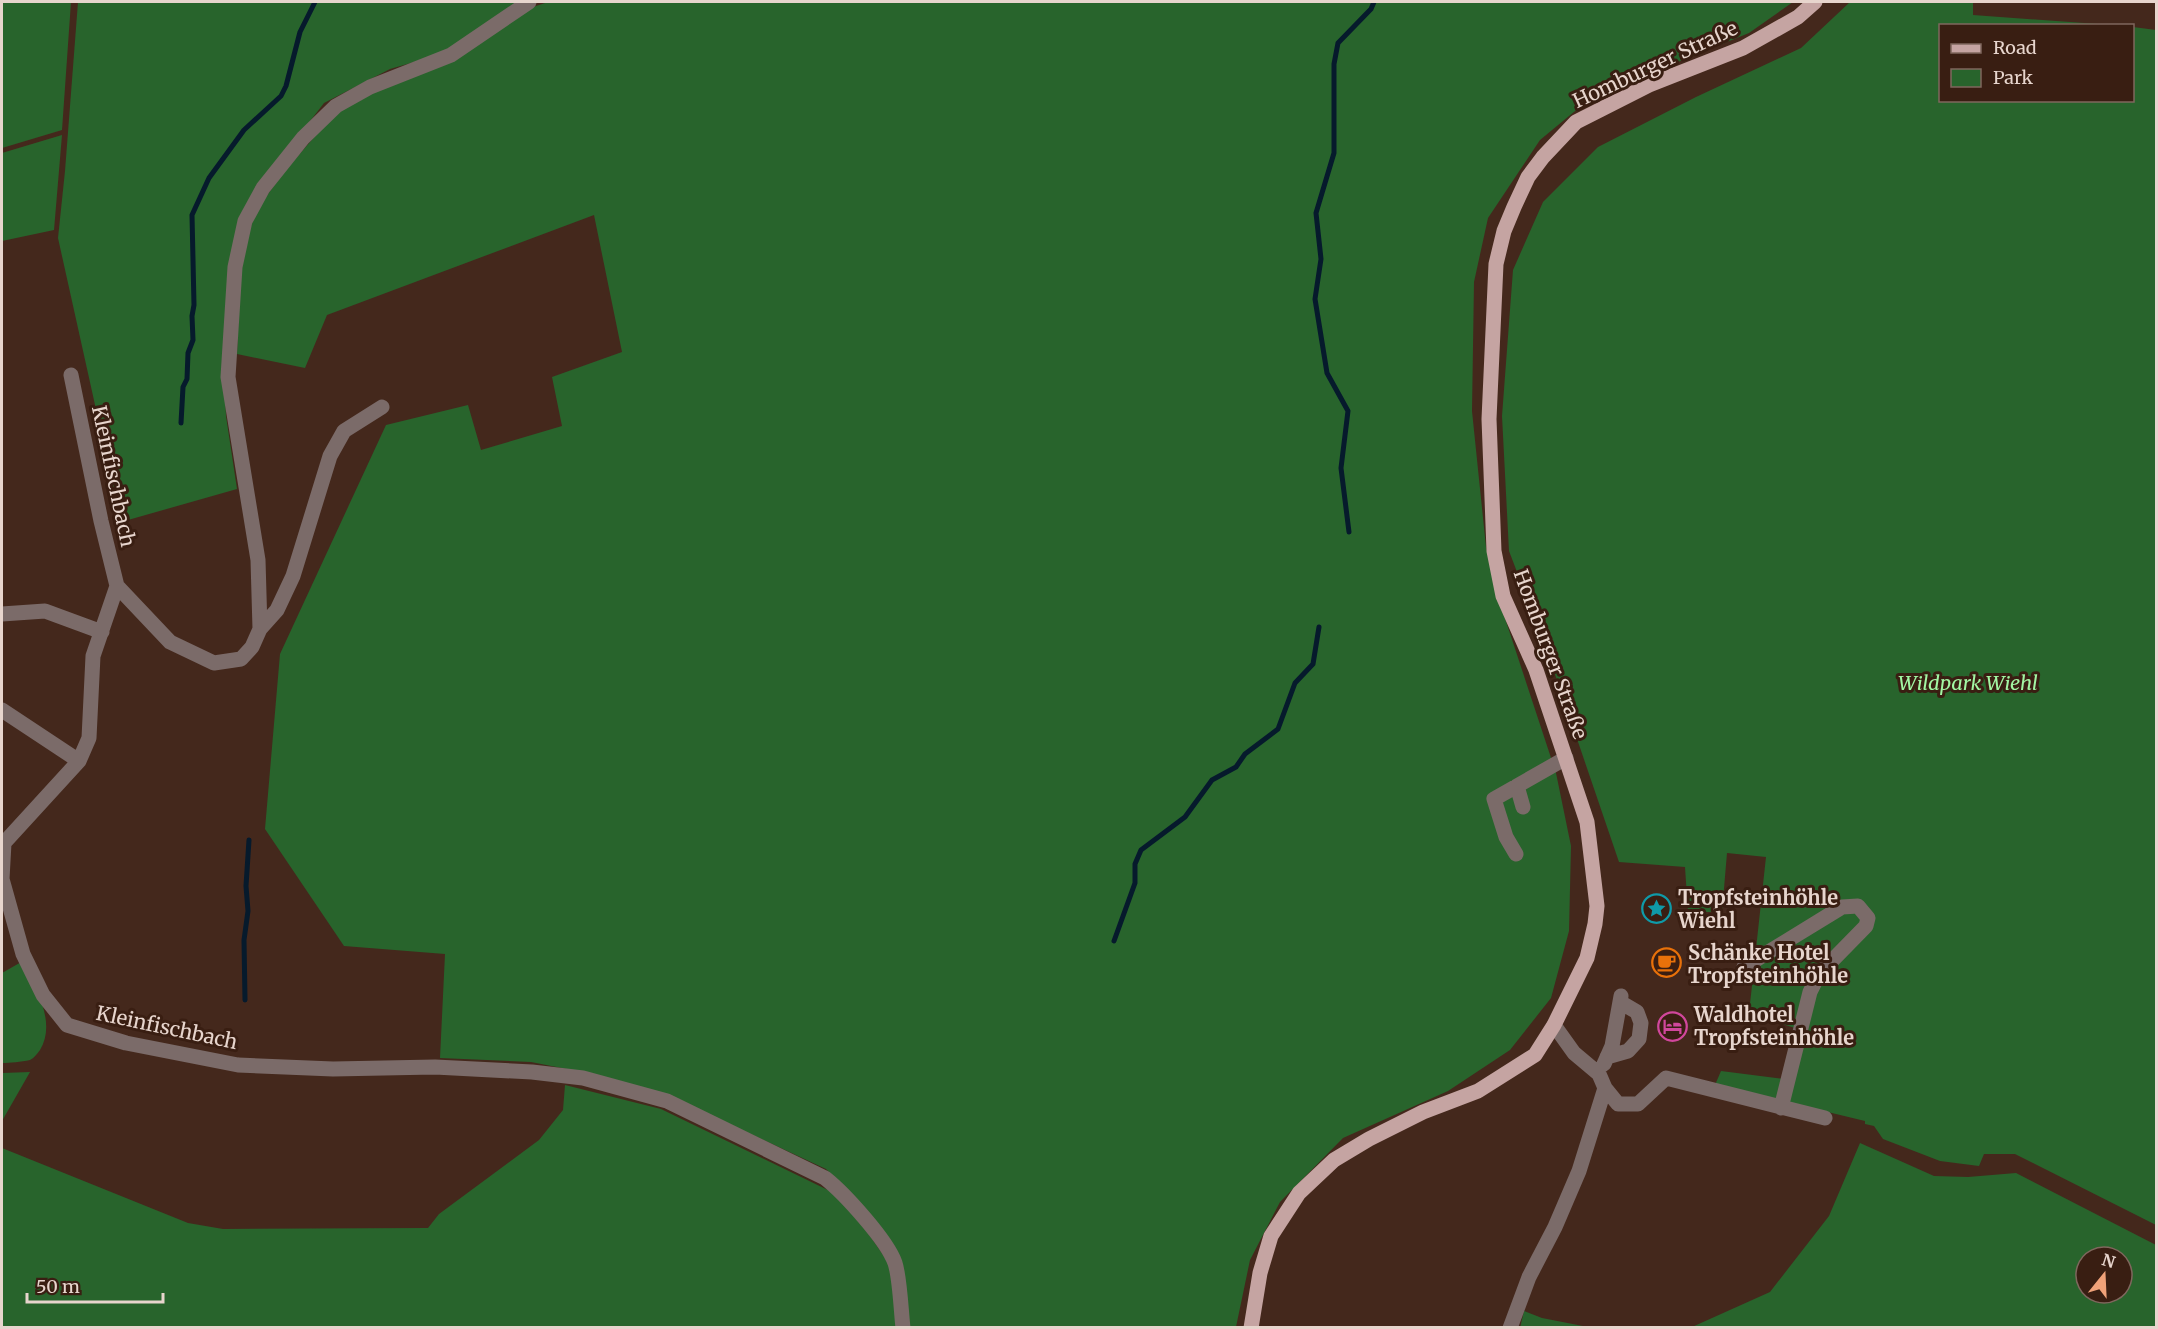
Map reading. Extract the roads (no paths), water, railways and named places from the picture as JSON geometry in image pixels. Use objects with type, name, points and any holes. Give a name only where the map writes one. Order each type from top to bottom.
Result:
[{"type":"main road","name":"Homburger Straße","points":[[1251,1328],[1260,1273],[1271,1236],[1299,1193],[1334,1160],[1369,1139],[1424,1112],[1478,1091],[1535,1055],[1554,1025],[1587,958],[1595,924],[1597,906],[1587,822],[1536,670],[1503,596],[1494,551],[1490,397],[1496,264],[1504,231],[1528,177],[1543,156],[1576,122],[1649,85],[1743,48],[1798,17],[1815,2]]},
{"type":"street","points":[[260,629],[258,560],[228,377],[235,267],[245,221],[262,188],[303,138],[336,106],[370,87],[451,56],[529,2]]},
{"type":"street","name":"Kleinfischbach","points":[[71,375],[117,586],[170,642],[214,663],[241,659],[252,648],[260,629],[277,610],[294,576],[330,456],[344,431],[382,406]]},
{"type":"street","name":"Kleinfischbach","points":[[117,586],[93,656],[89,738],[79,761],[3,841],[2,879],[23,954],[42,995],[67,1025],[126,1043],[238,1065],[333,1069],[435,1067],[532,1072],[583,1078],[667,1101],[825,1178],[840,1190],[871,1227],[895,1263],[903,1328]]},
{"type":"street","points":[[2,614],[45,611],[102,632]]},
{"type":"street","points":[[2,710],[79,761]]},
{"type":"street","points":[[1516,854],[1506,837],[1494,799],[1566,758]]},
{"type":"street","points":[[1517,786],[1523,807]]},
{"type":"street","points":[[1744,967],[1842,907],[1858,906],[1868,918],[1866,926],[1820,974],[1810,992],[1781,1108]]},
{"type":"street","points":[[1509,1328],[1529,1277],[1555,1227],[1579,1171],[1606,1058],[1612,1046],[1620,999],[1637,1012],[1641,1023],[1639,1039],[1628,1051],[1606,1058]]},
{"type":"street","points":[[1554,1025],[1574,1053],[1602,1081],[1617,1104],[1638,1104],[1666,1078],[1825,1118]]},
{"type":"waterway","points":[[181,423],[183,387],[187,379],[188,353],[193,340],[192,215],[209,178],[244,130],[281,96],[286,86],[300,32],[315,2]]},
{"type":"waterway","points":[[1349,532],[1341,468],[1348,411],[1327,373],[1315,299],[1321,259],[1316,213],[1334,153],[1334,64],[1338,43],[1371,9],[1374,2]]},
{"type":"waterway","points":[[1114,941],[1135,883],[1135,864],[1141,850],[1185,817],[1212,780],[1236,767],[1245,754],[1278,729],[1295,683],[1313,664],[1319,627]]},
{"type":"waterway","points":[[245,1000],[244,940],[248,911],[246,886],[249,840]]},
{"type":"place","name":"Tropfsteinhöhle Wiehl","points":[[1657,908]]},
{"type":"place","name":"Schänke Hotel Tropfsteinhöhle","points":[[1667,963]]},
{"type":"place","name":"Waldhotel Tropfsteinhöhle","points":[[1673,1026]]},
{"type":"park label","name":"Wildpark Wiehl","points":[[1968,682]]}]
